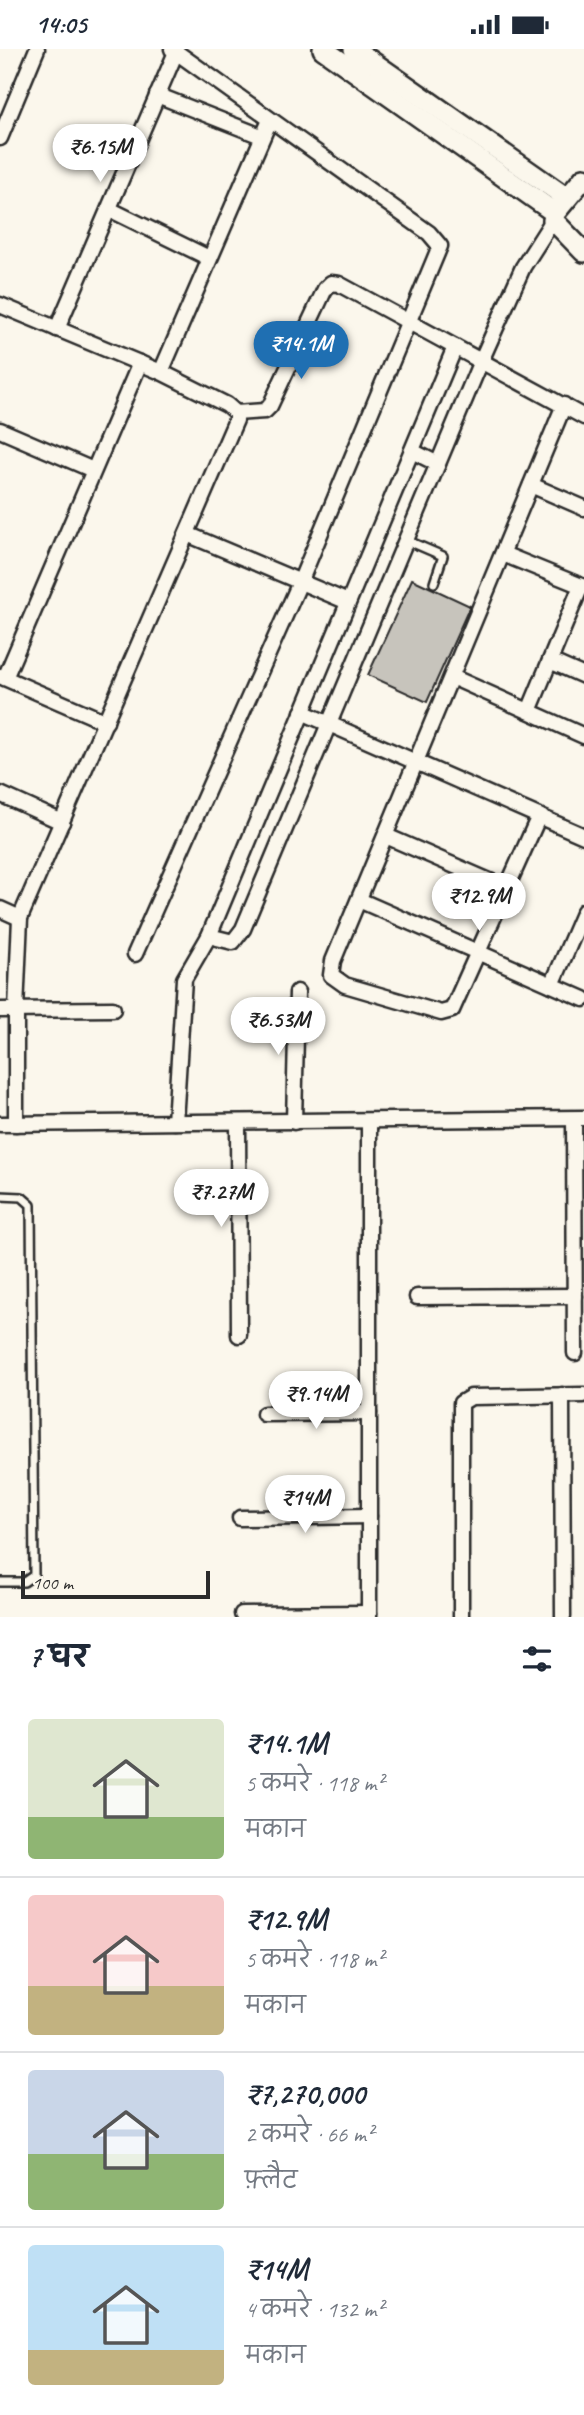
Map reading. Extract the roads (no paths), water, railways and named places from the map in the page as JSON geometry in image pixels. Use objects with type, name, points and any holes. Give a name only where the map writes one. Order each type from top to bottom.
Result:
[{"type":"street","points":[[0,138],[37,49]]},
{"type":"street","points":[[323,49],[559,210]]},
{"type":"street","points":[[354,49],[559,210],[584,252]]},
{"type":"street","points":[[57,330],[158,95],[174,50],[436,239],[439,246],[438,256],[408,321],[301,580],[135,954]]},
{"type":"street","points":[[158,95],[261,136]]},
{"type":"street","points":[[161,372],[270,120]]},
{"type":"street","points":[[209,936],[233,942],[243,929],[523,267],[559,210],[584,178]]},
{"type":"street","points":[[109,209],[209,258]]},
{"type":"street","points":[[236,413],[265,411],[270,407],[327,285],[339,284],[584,417]]},
{"type":"street","points":[[0,305],[161,372],[228,405],[236,413],[236,420],[20,918],[16,1010],[16,1124]]},
{"type":"street","points":[[175,1122],[184,979],[209,936],[456,347]]},
{"type":"street","points":[[106,722],[3,677],[140,363]]},
{"type":"street","points":[[539,816],[457,1005],[448,1013],[337,982],[331,975],[359,900],[564,405]]},
{"type":"street","points":[[0,430],[93,470]]},
{"type":"street","points":[[412,451],[438,464]]},
{"type":"street","points":[[531,485],[584,508]]},
{"type":"street","points":[[187,534],[348,602]]},
{"type":"street","points":[[503,554],[582,587],[529,711]]},
{"type":"street","points":[[550,661],[584,676]]},
{"type":"street","points":[[452,677],[584,736]]},
{"type":"street","points":[[302,712],[584,836]]},
{"type":"street","points":[[0,794],[62,822]]},
{"type":"street","points":[[386,836],[508,889]]},
{"type":"street","points":[[359,900],[584,999]]},
{"type":"street","points":[[0,909],[20,918]]},
{"type":"street","points":[[552,985],[584,911]]},
{"type":"street","points":[[294,1122],[297,992]]},
{"type":"street","points":[[0,1010],[113,1009]]},
{"type":"street","points":[[0,1124],[579,1119],[575,1353]]},
{"type":"street","points":[[242,1614],[369,1615],[369,1121]]},
{"type":"street","points":[[238,1123],[239,1335]]},
{"type":"street","points":[[417,1297],[575,1296]]},
{"type":"street","points":[[562,1395],[563,1617]]},
{"type":"street","points":[[461,1617],[461,1403],[471,1397],[584,1395]]},
{"type":"street","points":[[264,1413],[369,1413]]},
{"type":"street","points":[[240,1518],[369,1516]]},
{"type":"lane","points":[[406,540],[443,556],[434,583]]},
{"type":"lane","points":[[0,1196],[22,1197],[31,1205],[34,1576],[24,1582],[0,1582]]}]
